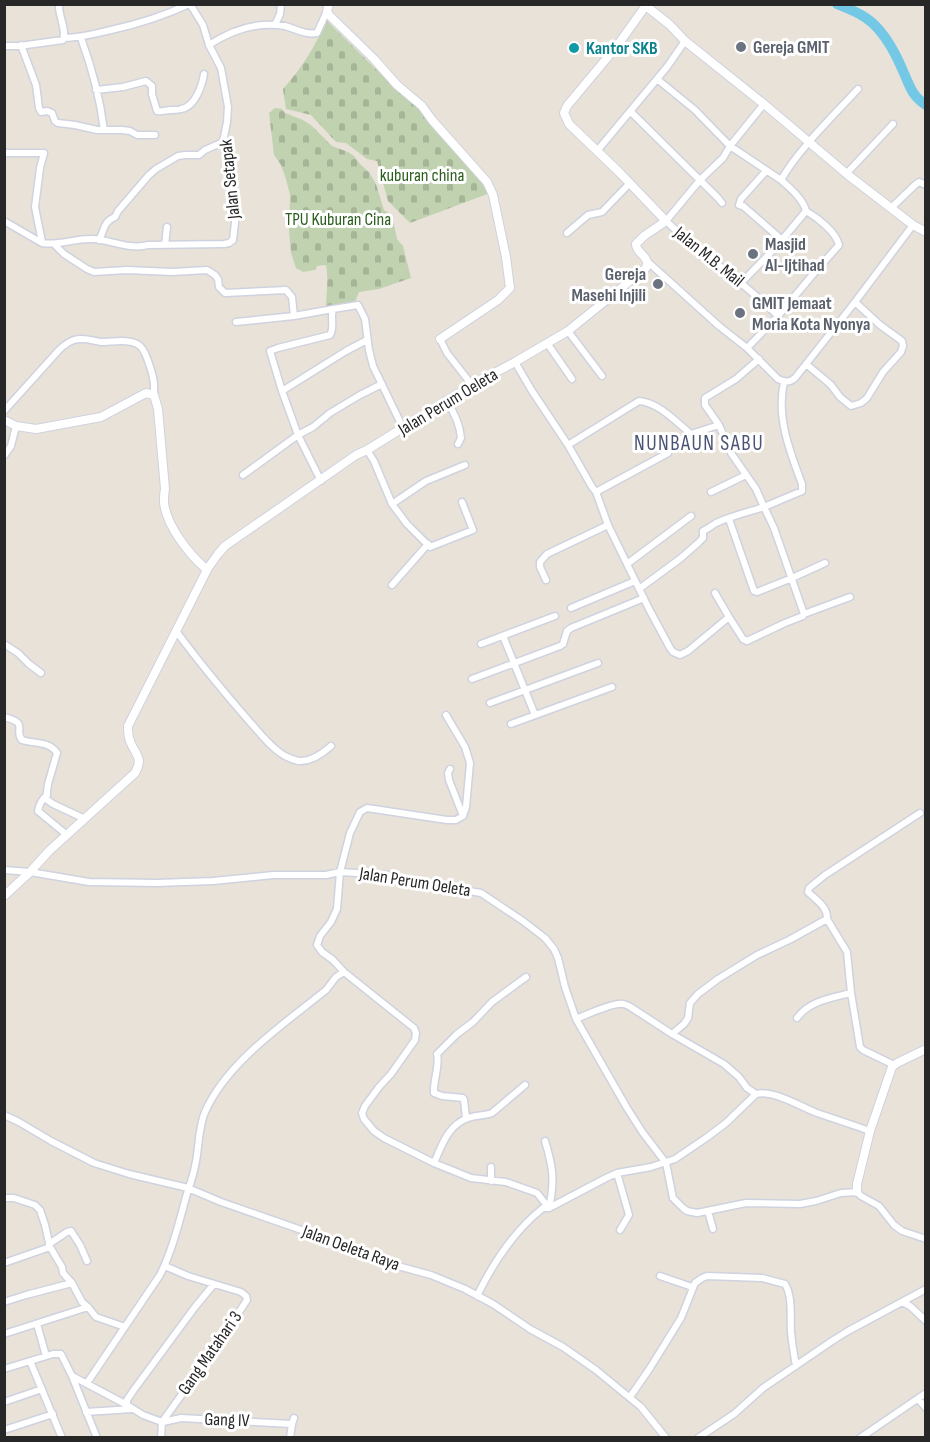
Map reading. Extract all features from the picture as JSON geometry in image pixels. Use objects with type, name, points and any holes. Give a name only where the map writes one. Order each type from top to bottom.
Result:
[{"type":"street","points":[[59,4],[64,38]]},
{"type":"street","name":"Jalan Setapak","points":[[4,46],[81,38],[161,17],[190,4],[203,25],[220,68],[228,107],[223,142],[233,182],[236,214],[233,240],[229,243],[142,247],[93,239],[54,244],[42,243],[4,221]]},
{"type":"street","points":[[275,25],[281,4]]},
{"type":"street","name":"Jalan M.B. Mail","points":[[778,316],[760,298],[740,284],[666,221],[569,124],[565,117],[564,111],[647,5],[685,41],[846,174],[913,225],[926,232]]},
{"type":"street","points":[[209,45],[241,29],[258,25],[275,25],[311,34],[317,33],[328,8]]},
{"type":"street","points":[[328,8],[333,20],[422,106],[487,182],[493,195],[510,288],[498,300],[440,339],[447,353],[472,385]]},
{"type":"street","points":[[81,38],[95,81],[104,129]]},
{"type":"street","points":[[597,151],[657,79],[685,41]]},
{"type":"street","points":[[21,45],[36,85],[41,112],[52,113],[58,123],[154,135]]},
{"type":"street","points":[[96,90],[123,87],[146,81],[152,86],[157,111],[178,110],[187,107],[193,101],[204,74]]},
{"type":"street","points":[[657,79],[695,110],[730,146],[781,180],[802,202],[806,211],[813,215],[839,242],[839,245],[778,316],[747,348]]},
{"type":"street","points":[[781,180],[809,143],[858,89]]},
{"type":"street","points":[[764,104],[723,158],[700,180],[666,221],[644,236],[636,244],[636,248],[648,262],[747,348],[778,379],[788,382],[795,378],[913,225]]},
{"type":"street","points":[[630,111],[722,203]]},
{"type":"street","points":[[846,174],[893,124]]},
{"type":"street","points":[[99,240],[108,220],[115,218],[156,169],[178,156],[199,155],[223,142]]},
{"type":"street","points":[[4,153],[43,152],[44,154],[34,207],[42,243]]},
{"type":"street","points":[[766,171],[741,199],[739,205],[782,240]]},
{"type":"street","points":[[891,208],[919,182],[926,185]]},
{"type":"street","points":[[567,233],[588,215],[602,212],[630,183]]},
{"type":"street","points":[[740,284],[806,211]]},
{"type":"street","points":[[165,245],[167,226]]},
{"type":"street","points":[[54,244],[64,254],[94,272],[207,270],[215,275],[219,287],[225,293],[286,290],[292,297],[294,316]]},
{"type":"street","name":"Jalan Perum Oeleta","points":[[30,872],[49,851],[138,769],[140,761],[130,743],[128,726],[208,568],[231,541],[356,456],[446,400],[568,331],[642,271],[648,262]]},
{"type":"street","points":[[806,364],[851,406],[867,398],[883,372],[901,352],[903,343],[855,302]]},
{"type":"street","points":[[236,322],[294,316],[358,305],[365,319],[373,366],[404,428]]},
{"type":"street","points":[[321,481],[298,435],[282,391],[271,350],[330,335],[333,330],[333,309]]},
{"type":"street","points":[[568,331],[602,376]]},
{"type":"street","points":[[4,411],[66,343],[82,339],[100,342],[129,342],[139,345],[145,353],[158,408],[166,512],[181,541],[199,563],[208,568]]},
{"type":"street","points":[[282,391],[367,340]]},
{"type":"street","points":[[547,344],[572,379]]},
{"type":"street","points":[[759,359],[735,379],[705,398],[705,405],[719,425],[731,453],[756,489],[774,528],[804,614]]},
{"type":"street","points":[[515,362],[596,492],[608,525],[673,652],[678,655],[688,651],[729,617]]},
{"type":"street","points":[[639,589],[700,541],[703,531],[715,524],[802,491],[802,484],[787,442],[783,421],[781,401],[784,382]]},
{"type":"street","points":[[243,475],[298,435],[360,395],[382,384]]},
{"type":"street","points":[[4,420],[16,426],[36,429],[101,417],[146,393],[154,395]]},
{"type":"street","points":[[446,400],[460,431],[461,438],[458,444]]},
{"type":"street","points":[[568,444],[639,401],[671,417],[690,434],[719,425]]},
{"type":"street","points":[[4,456],[11,446],[16,426]]},
{"type":"street","points":[[367,450],[392,504],[407,524],[430,547],[473,530],[462,502]]},
{"type":"street","points":[[596,492],[668,453]]},
{"type":"street","points":[[392,504],[426,481],[465,465]]},
{"type":"street","points":[[711,492],[746,474]]},
{"type":"street","points":[[627,564],[691,516]]},
{"type":"street","points":[[729,519],[754,591],[757,592],[825,563]]},
{"type":"street","points":[[546,580],[540,562],[547,554],[608,525]]},
{"type":"street","points":[[392,585],[428,544]]},
{"type":"street","points":[[571,608],[635,581]]},
{"type":"street","points":[[715,593],[744,640],[747,641],[804,614],[850,597]]},
{"type":"street","points":[[472,679],[560,646],[563,644],[567,631],[571,628],[644,598]]},
{"type":"street","points":[[481,644],[555,615]]},
{"type":"street","points":[[176,631],[262,736],[287,758],[307,760],[331,746]]},
{"type":"street","points":[[503,636],[535,715]]},
{"type":"street","points":[[4,644],[18,652],[41,673]]},
{"type":"street","points":[[490,703],[598,663]]},
{"type":"street","points":[[511,724],[612,687]]},
{"type":"street","points":[[446,715],[465,747],[470,763],[463,816],[456,820],[447,820],[366,807],[360,812],[350,833],[340,872],[337,909],[317,945],[344,972],[414,1028],[416,1033],[415,1040],[365,1106],[362,1113],[364,1119],[374,1131],[434,1163],[471,1178],[506,1182],[537,1193],[549,1208]]},
{"type":"street","points":[[4,717],[18,723],[18,735],[22,740],[50,745],[56,750],[46,800],[85,819]]},
{"type":"street","points":[[450,769],[449,780],[463,816]]},
{"type":"street","points":[[47,795],[38,811],[67,835]]},
{"type":"street","points":[[894,1065],[860,1047],[850,993],[847,952],[827,919],[825,909],[808,892],[809,888],[825,875],[920,813]]},
{"type":"street","name":"Jalan Perum Oeleta","points":[[4,870],[89,882],[157,883],[213,881],[273,875],[326,875],[340,872],[388,875],[401,880],[481,892],[550,943],[558,958],[576,1019],[627,1108],[666,1163]]},
{"type":"street","points":[[4,896],[30,872]]},
{"type":"street","points":[[672,1034],[688,1018],[690,1003],[718,979],[757,955],[827,919]]},
{"type":"street","points":[[87,1383],[165,1266],[195,1170],[202,1120],[219,1086],[250,1052],[326,990],[336,977],[344,972]]},
{"type":"street","points":[[466,1118],[462,1098],[434,1093],[435,1072],[439,1061],[437,1054],[483,1013],[492,1002],[526,977]]},
{"type":"street","points":[[797,1018],[806,1008],[818,1002],[850,993]]},
{"type":"street","points":[[576,1019],[621,1003],[724,1064],[756,1094]]},
{"type":"street","points":[[856,1192],[870,1131],[894,1065],[926,1049]]},
{"type":"street","points":[[434,1163],[447,1133],[460,1121],[492,1113],[525,1085]]},
{"type":"street","points":[[477,1296],[500,1255],[537,1213],[617,1173],[634,1171],[675,1159],[706,1138],[756,1094],[762,1092],[772,1094],[817,1113],[870,1131]]},
{"type":"street","name":"Jalan Oeleta Raya","points":[[4,1115],[94,1163],[188,1188],[310,1233],[361,1256],[431,1275],[477,1296],[563,1347],[596,1370],[641,1407],[666,1437]]},
{"type":"street","points":[[545,1142],[552,1164],[553,1189],[549,1208]]},
{"type":"street","points":[[666,1163],[673,1198],[677,1204],[693,1213],[746,1203],[807,1203],[841,1193],[856,1192],[879,1206],[902,1232],[926,1239]]},
{"type":"street","points":[[491,1167],[491,1181]]},
{"type":"street","points":[[617,1173],[629,1215],[620,1230]]},
{"type":"street","points":[[4,1198],[14,1198],[35,1205],[40,1210],[50,1246],[63,1273],[72,1283],[82,1302],[96,1317],[125,1327]]},
{"type":"street","points":[[708,1211],[713,1229]]},
{"type":"street","points":[[4,1263],[50,1246],[71,1231],[87,1261]]},
{"type":"street","name":"Gang Matahari 3","points":[[162,1422],[247,1301],[242,1292],[165,1266]]},
{"type":"street","points":[[660,1276],[692,1287]]},
{"type":"street","points":[[630,1397],[681,1318],[692,1287],[702,1278],[716,1276],[762,1278],[785,1284],[790,1299],[791,1334],[796,1366]]},
{"type":"street","points":[[4,1302],[72,1283]]},
{"type":"street","points":[[130,1407],[127,1400],[133,1391],[214,1284]]},
{"type":"street","points":[[698,1437],[726,1420],[763,1388],[848,1331],[926,1289]]},
{"type":"street","points":[[902,1302],[910,1306],[926,1321]]},
{"type":"street","points":[[4,1334],[88,1307]]},
{"type":"street","points":[[37,1324],[46,1356]]},
{"type":"street","points":[[4,1369],[57,1353],[61,1354],[97,1437]]},
{"type":"street","points":[[30,1361],[63,1437]]},
{"type":"street","points":[[72,1376],[143,1415],[162,1422],[161,1437]]},
{"type":"street","points":[[4,1402],[42,1389]]},
{"type":"street","points":[[860,1437],[926,1393]]},
{"type":"street","points":[[918,1399],[926,1408]]},
{"type":"street","points":[[86,1412],[130,1407]]},
{"type":"street","points":[[4,1430],[53,1414]]},
{"type":"street","name":"Gang IV","points":[[162,1422],[181,1418],[293,1421],[290,1437]]},
{"type":"green space","name":"kuburan china","points":[[327,21],[418,107],[490,193],[410,223],[388,201],[377,161],[367,159],[346,143],[336,142],[311,115],[286,109],[283,89],[308,57]]},
{"type":"green space","name":"TPU Kuburan Cina","points":[[275,108],[282,109],[285,113],[312,126],[332,146],[354,156],[369,172],[376,184],[384,210],[393,220],[397,239],[403,246],[411,278],[379,289],[359,292],[355,302],[326,309],[326,265],[303,272],[296,268],[291,253],[290,195],[281,165],[274,155],[269,113]]},
{"type":"waterway","points":[[837,4],[863,16],[884,35],[912,90],[917,98],[926,105]]},
{"type":"place","name":"Gereja GMIT","points":[[741,47]]},
{"type":"place","name":"Kantor SKB","points":[[574,48]]},
{"type":"place","name":"Masjid Al-Ijtihad","points":[[753,254]]},
{"type":"place","name":"Gereja Masehi Injili","points":[[658,284]]},
{"type":"place","name":"GMIT Jemaat Moria Kota Nyonya","points":[[740,313]]},
{"type":"district","name":"NUNBAUN SABU","points":[[699,443]]}]
